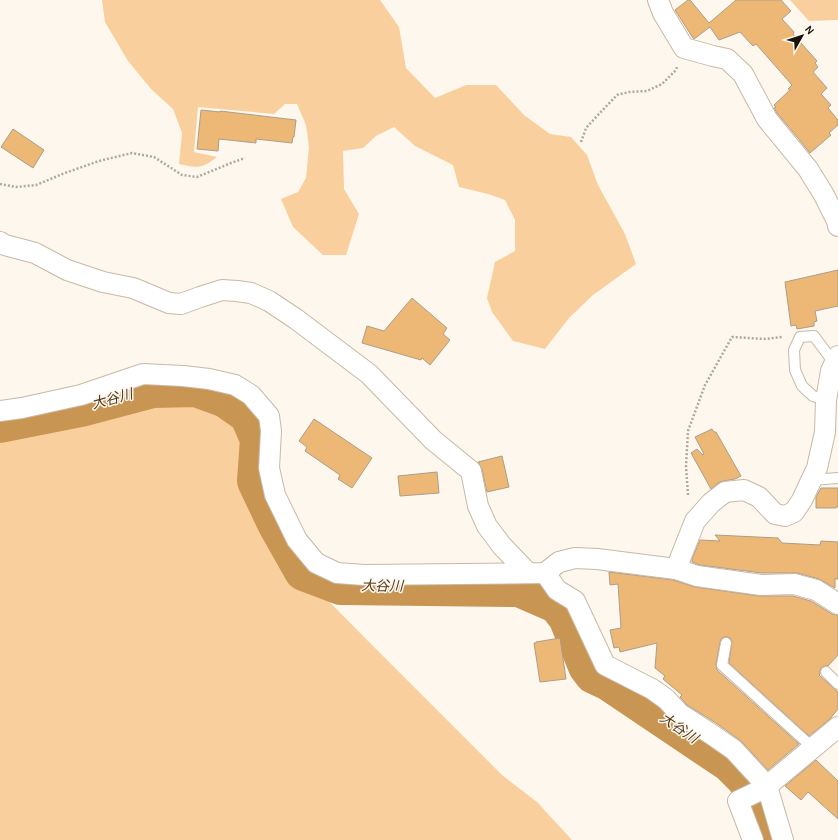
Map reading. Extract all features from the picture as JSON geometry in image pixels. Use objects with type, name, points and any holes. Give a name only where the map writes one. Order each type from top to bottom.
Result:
[{"type":"street","points":[[658,0],[663,13],[684,48],[727,59],[744,74],[767,120],[808,169],[824,195],[838,226]]},
{"type":"street","points":[[0,242],[5,245],[35,253],[67,270],[103,282],[133,288],[169,303],[181,304],[222,290],[251,293],[269,300],[369,374],[433,440],[471,471],[478,506],[487,526],[502,546],[557,590],[575,601],[605,665],[652,689],[666,699],[680,714],[734,750],[765,788],[782,840]]},
{"type":"street","points":[[676,569],[695,521],[711,503],[725,492],[744,490],[759,498],[775,514],[785,516],[794,512],[812,480],[831,432],[826,400],[831,371],[836,360]]},
{"type":"street","points":[[0,411],[22,408],[81,395],[143,374],[190,376],[235,386],[251,395],[269,416],[271,431],[269,468],[275,495],[297,540],[316,563],[337,573],[364,575],[536,573],[559,562],[575,558],[597,559],[676,569],[697,576],[761,585],[794,584],[816,590],[837,599]]},
{"type":"street","points":[[754,840],[738,801],[765,788],[812,747],[838,727]]},
{"type":"lane","points":[[826,400],[813,396],[802,386],[795,370],[794,350],[800,337],[814,336],[836,360]]},
{"type":"lane","points":[[812,480],[838,478]]},
{"type":"lane","points":[[726,642],[722,665],[812,747]]},
{"type":"lane","points":[[826,672],[838,684]]},
{"type":"path","points":[[581,142],[586,128],[617,95],[629,92],[647,91],[662,84],[676,70],[684,48]]},
{"type":"path","points":[[0,184],[16,187],[36,185],[99,161],[132,153],[154,157],[182,174],[197,177],[246,158]]},
{"type":"path","points":[[695,521],[688,496],[686,466],[688,431],[705,385],[732,337],[766,339],[793,335],[800,337]]},
{"type":"shaded area","points":[[102,0],[380,0],[399,27],[406,68],[435,98],[466,85],[496,85],[524,115],[550,134],[571,137],[587,155],[598,185],[625,234],[636,264],[593,295],[569,318],[545,349],[513,341],[492,312],[487,298],[495,262],[515,251],[515,220],[505,200],[459,187],[453,165],[415,146],[394,127],[376,136],[363,148],[343,151],[344,189],[359,214],[346,255],[323,255],[293,227],[281,199],[298,192],[306,178],[309,147],[306,125],[297,104],[285,104],[274,114],[198,107],[194,152],[217,157],[203,166],[195,167],[179,164],[182,133],[173,109],[151,89],[128,61],[105,22]]},
{"type":"shaded area","points":[[790,0],[838,0],[838,20],[809,21]]},
{"type":"shaded area","points":[[187,398],[216,403],[243,422],[248,445],[251,486],[284,556],[502,775],[537,802],[572,840],[0,840],[0,428],[48,426],[136,404]]},
{"type":"building","points":[[690,0],[709,23],[736,0],[781,0],[791,11],[782,19],[817,61],[815,63],[818,67],[813,72],[827,88],[821,94],[831,105],[828,108],[838,120],[838,125],[829,133],[831,135],[810,153],[774,108],[776,107],[774,105],[790,90],[788,89],[792,85],[756,44],[753,46],[740,32],[719,40],[710,27],[694,39],[675,10]]},
{"type":"building","points":[[201,110],[296,120],[294,137],[292,143],[256,139],[256,143],[219,139],[218,151],[197,149]]},
{"type":"building","points":[[13,129],[44,150],[33,168],[1,147]]},
{"type":"building","points":[[838,270],[838,306],[815,311],[817,321],[814,322],[814,326],[797,329],[796,325],[791,326],[785,282]]},
{"type":"building","points":[[412,298],[447,328],[443,334],[450,340],[430,365],[422,358],[421,360],[362,343],[367,326],[384,331]]},
{"type":"building","points":[[314,419],[372,458],[352,488],[338,479],[340,475],[305,451],[307,447],[299,441]]},
{"type":"building","points":[[712,429],[716,432],[741,476],[718,483],[711,489],[691,453],[697,449],[703,455],[704,454],[695,437]]},
{"type":"building","points":[[502,456],[509,487],[487,492],[482,469],[478,462]]},
{"type":"building","points":[[437,472],[439,493],[400,496],[398,476]]},
{"type":"building","points":[[821,488],[838,488],[838,507],[816,508],[816,497]]},
{"type":"building","points":[[715,535],[778,538],[782,543],[820,545],[821,541],[838,542],[838,579],[835,579],[835,588],[819,579],[797,573],[762,573],[700,565],[692,562],[700,540],[720,541]]},
{"type":"building","points":[[609,572],[673,580],[695,587],[759,596],[793,596],[811,601],[832,614],[838,615],[838,655],[828,666],[821,668],[819,675],[838,692],[838,709],[830,719],[809,736],[729,663],[732,641],[728,637],[721,639],[716,664],[717,670],[799,744],[768,770],[741,741],[687,705],[680,697],[682,695],[663,679],[665,676],[655,668],[657,643],[620,652],[619,647],[614,648],[610,630],[621,628],[618,584],[610,585]]},
{"type":"building","points":[[560,638],[566,679],[540,682],[534,643]]},
{"type":"building","points":[[816,760],[838,781],[838,819],[808,792],[801,800],[785,786]]},
{"type":"waterway","name":"大谷川","points":[[0,423],[81,407],[153,388],[196,387],[226,398],[249,414],[260,439],[257,481],[278,525],[304,571],[341,585],[519,587],[558,604],[568,617],[588,666],[594,674],[609,681],[731,763],[746,778],[761,805],[772,840]]}]
